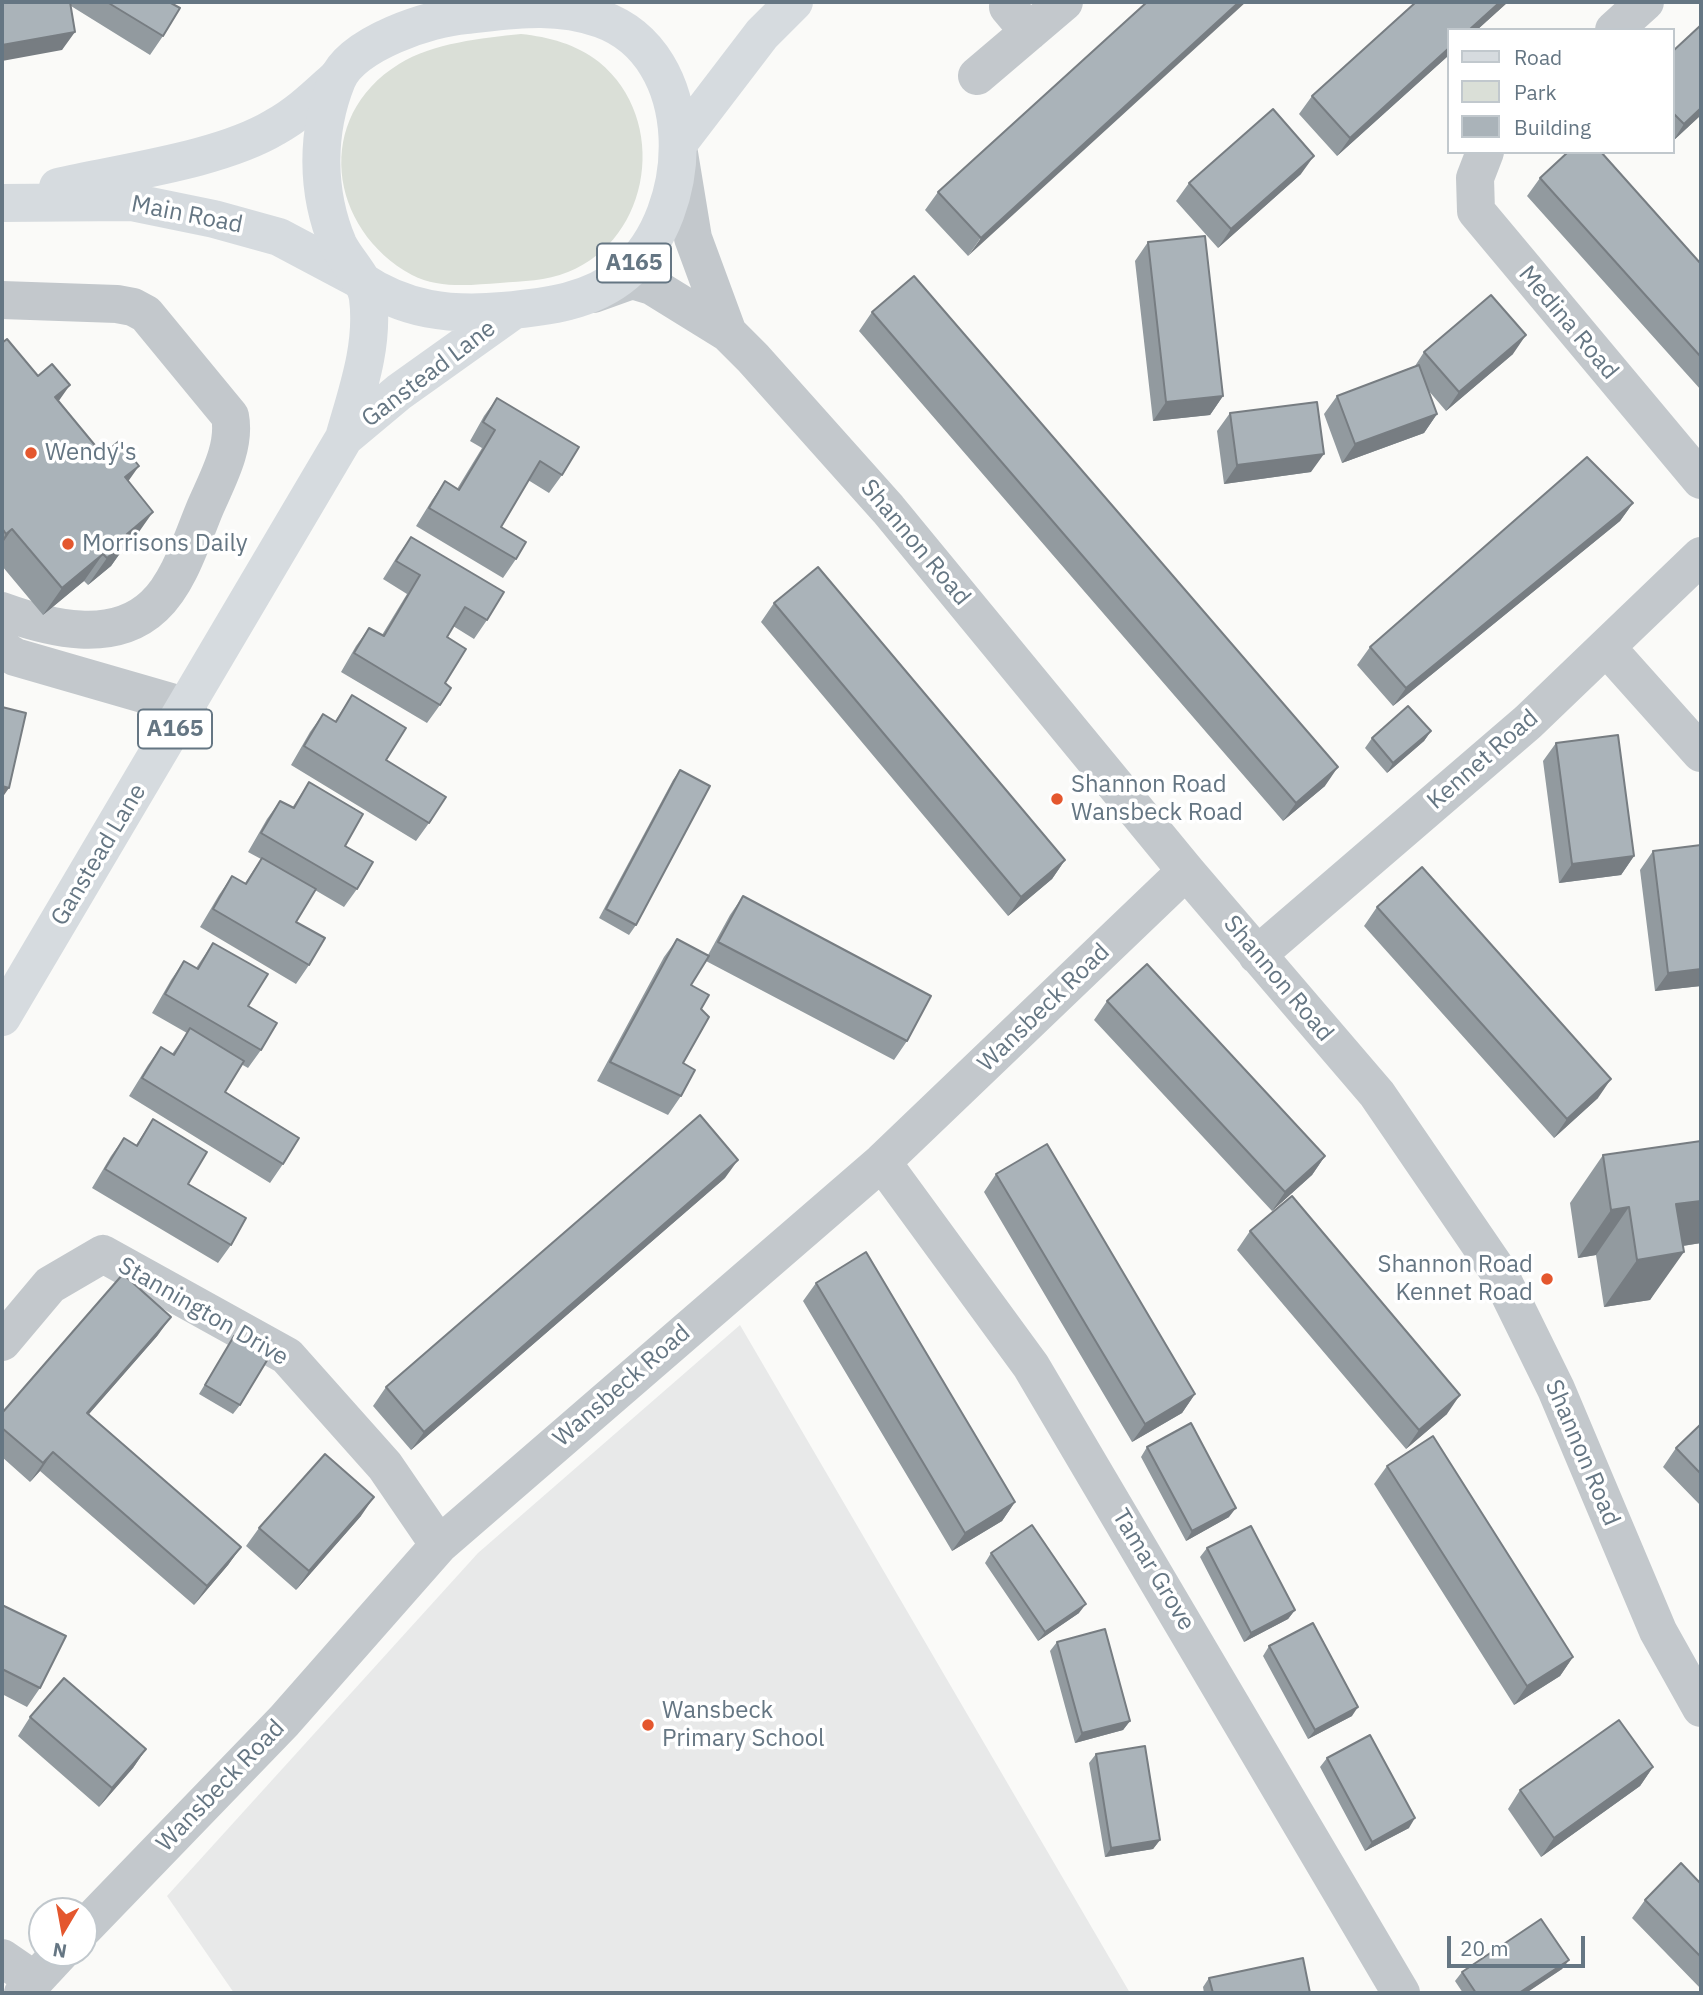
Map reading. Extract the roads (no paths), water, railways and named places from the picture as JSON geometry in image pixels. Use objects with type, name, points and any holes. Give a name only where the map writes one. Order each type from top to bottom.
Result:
[{"type":"main road","name":"A165","points":[[582,2],[441,17],[399,31],[355,60],[338,77],[323,128],[321,171],[339,244],[360,281],[385,296],[433,311],[514,310],[588,295],[628,270],[653,237],[666,209],[680,147],[762,34],[794,2]]},
{"type":"main road","name":"A165","points":[[544,6],[601,20],[639,43],[657,65],[667,85],[680,147]]},
{"type":"main road","name":"Main Road","points":[[2,201],[224,150],[293,117],[338,77]]},
{"type":"main road","name":"Main Road","points":[[2,201],[131,202],[214,219],[279,237],[360,281]]},
{"type":"main road","name":"Ganstead Lane","points":[[2,1017],[188,707],[344,438],[366,361],[368,294],[360,281]]},
{"type":"main road","name":"Ganstead Lane","points":[[344,438],[399,392],[514,310]]},
{"type":"street","points":[[977,76],[1018,20],[1064,2]]},
{"type":"street","points":[[1616,28],[1645,2]]},
{"type":"street","name":"Shannon Road","points":[[680,147],[693,239],[728,333]]},
{"type":"street","name":"Medina Road","points":[[1484,154],[1475,178],[1476,211],[1701,480]]},
{"type":"street","name":"Shannon Road","points":[[588,295],[632,281],[652,286],[728,333],[888,509],[1186,871],[1377,1094],[1498,1271],[1556,1389],[1658,1631],[1701,1708]]},
{"type":"street","points":[[2,300],[117,304],[146,314],[230,416],[232,428],[229,448],[197,528],[176,573],[155,605],[125,624],[107,630],[70,628],[2,611]]},
{"type":"street","name":"Kennet Road","points":[[1257,955],[1528,722],[1701,556]]},
{"type":"street","points":[[1607,648],[1701,752]]},
{"type":"street","points":[[2,649],[15,657],[188,707]]},
{"type":"street","name":"Wansbeck Road","points":[[98,1914],[285,1721],[439,1545],[882,1162],[1186,871]]},
{"type":"street","name":"Tamar Grove","points":[[882,1162],[1031,1366],[1401,1993]]},
{"type":"street","name":"Stannington Drive","points":[[2,1342],[50,1285],[103,1254],[287,1356],[385,1466],[439,1545]]},
{"type":"street","points":[[2,1958],[28,1987],[47,1967]]},
{"type":"place","name":"Wendy's","points":[[31,453]]},
{"type":"place","name":"Morrisons Daily","points":[[68,544]]},
{"type":"place","name":"Shannon Road Wansbeck Road","points":[[1057,799]]},
{"type":"place","name":"Shannon Road Kennet Road","points":[[1547,1279]]},
{"type":"place","name":"Wansbeck Primary School","points":[[648,1725]]}]
